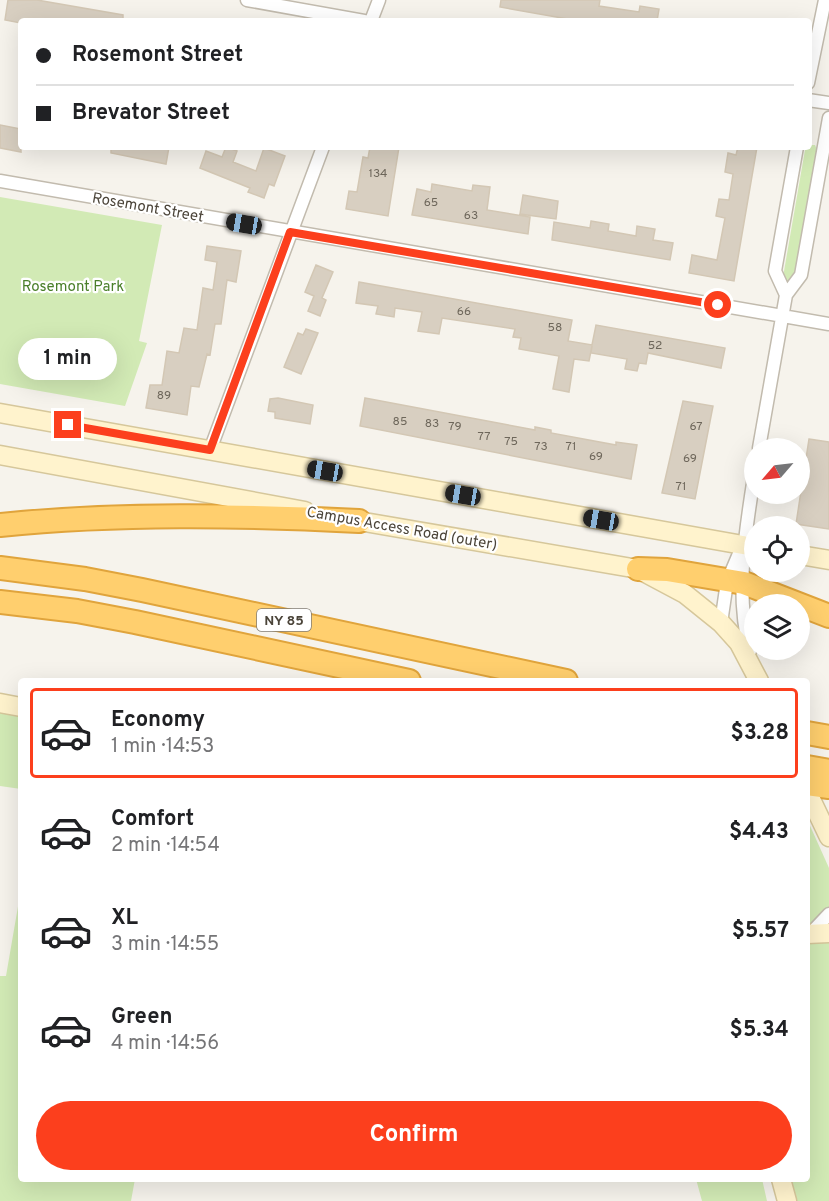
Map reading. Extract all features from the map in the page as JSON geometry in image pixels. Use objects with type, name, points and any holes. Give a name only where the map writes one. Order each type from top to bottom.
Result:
[{"type":"highway","points":[[0,525],[132,515],[258,516],[359,521]]},
{"type":"highway","name":"NY 85","points":[[0,568],[119,585],[552,678]]},
{"type":"highway","points":[[638,569],[667,570],[735,582],[829,616]]},
{"type":"highway","name":"NY 85","points":[[0,602],[77,611],[135,622],[395,678]]},
{"type":"highway","points":[[810,734],[829,737]]},
{"type":"highway","points":[[810,768],[829,771]]},
{"type":"street","points":[[247,0],[347,18]]},
{"type":"street","points":[[372,18],[379,0]]},
{"type":"street","points":[[812,63],[825,0]]},
{"type":"street","points":[[812,101],[829,103]]},
{"type":"street","points":[[761,438],[786,295],[801,275],[829,118]]},
{"type":"street","points":[[210,450],[322,150]]},
{"type":"street","points":[[786,295],[775,271],[796,150]]},
{"type":"street","name":"Rosemont Street","points":[[0,181],[829,324]]},
{"type":"street","points":[[0,413],[744,545]]},
{"type":"street","name":"Campus Access Road (outer)","points":[[0,455],[359,521],[638,569],[685,594],[722,623],[739,643],[757,675]]},
{"type":"street","points":[[722,623],[744,557]]},
{"type":"street","points":[[810,557],[829,560]]},
{"type":"street","points":[[735,582],[757,675]]},
{"type":"street","points":[[0,703],[18,706]]},
{"type":"street","points":[[813,790],[829,837]]},
{"type":"street","points":[[816,933],[829,914]]},
{"type":"street","points":[[782,1182],[787,1201]]},
{"type":"green space","points":[[812,145],[815,145],[817,150],[794,279],[788,282],[783,277],[805,150],[812,150]]},
{"type":"green space","name":"Rosemont Park","points":[[0,197],[162,225],[139,341],[147,343],[125,406],[0,384]]},
{"type":"green space","points":[[0,703],[18,712],[18,789],[0,786]]},
{"type":"green space","points":[[810,826],[829,868],[829,1201],[787,1201],[781,1182],[810,1182]]},
{"type":"green space","points":[[18,906],[18,1182],[134,1182],[131,1201],[0,1201],[0,976],[6,976]]},
{"type":"green space","points":[[697,1182],[763,1182],[767,1201],[702,1201]]},
{"type":"building","points":[[8,0],[37,0],[123,15],[123,18],[18,18],[18,22],[5,20]]},
{"type":"building","points":[[501,0],[600,0],[599,6],[639,12],[640,6],[659,9],[658,18],[562,18],[500,7]]},
{"type":"building","points":[[0,125],[18,128],[18,150],[21,152],[0,148]]},
{"type":"building","points":[[111,150],[168,150],[166,164],[111,153]]},
{"type":"building","points":[[225,150],[237,151],[233,162],[256,171],[263,150],[285,156],[274,186],[269,184],[264,198],[248,192],[250,188],[200,168],[206,151],[222,157]]},
{"type":"building","points":[[369,150],[399,150],[388,216],[346,209],[349,191],[357,192],[363,157],[368,158]]},
{"type":"building","points":[[737,150],[756,150],[734,281],[689,273],[692,255],[717,260],[725,218],[716,216],[719,199],[729,200],[733,174],[725,172],[728,153],[736,155]]},
{"type":"building","points":[[432,184],[472,191],[473,185],[490,187],[487,210],[530,217],[528,234],[412,215],[417,189],[431,192]]},
{"type":"building","points":[[523,195],[558,201],[556,219],[520,214]]},
{"type":"building","points":[[591,221],[609,224],[608,231],[636,236],[637,226],[655,229],[653,240],[673,243],[670,260],[552,240],[554,222],[590,228]]},
{"type":"building","points":[[207,246],[241,251],[236,282],[227,280],[221,324],[215,324],[210,355],[207,354],[199,387],[191,386],[187,415],[146,408],[150,385],[162,385],[167,351],[179,353],[184,328],[197,330],[203,288],[213,290],[217,262],[205,260]]},
{"type":"building","points":[[316,265],[333,272],[322,298],[326,300],[320,316],[308,311],[314,296],[305,292]]},
{"type":"building","points":[[359,282],[572,320],[568,341],[592,345],[596,325],[725,348],[721,368],[648,353],[646,364],[639,363],[637,371],[625,369],[627,359],[591,353],[592,346],[589,361],[574,359],[569,392],[553,389],[559,356],[519,349],[521,338],[513,337],[515,329],[442,318],[439,334],[418,331],[422,312],[395,308],[394,317],[376,314],[378,306],[356,303]]},
{"type":"building","points":[[306,329],[318,333],[301,374],[284,367],[298,333],[303,335]]},
{"type":"building","points":[[278,398],[313,405],[310,424],[275,418],[275,412],[268,411],[270,399]]},
{"type":"building","points":[[365,398],[535,430],[535,427],[551,430],[551,433],[616,445],[616,442],[637,445],[631,479],[360,426]]},
{"type":"building","points":[[683,401],[713,406],[695,499],[662,493]]},
{"type":"building","points":[[810,439],[829,442],[829,529],[810,526],[810,516],[797,516],[799,504],[810,504]]},
{"type":"route","points":[[68,425],[210,450],[290,232],[718,305]]}]
